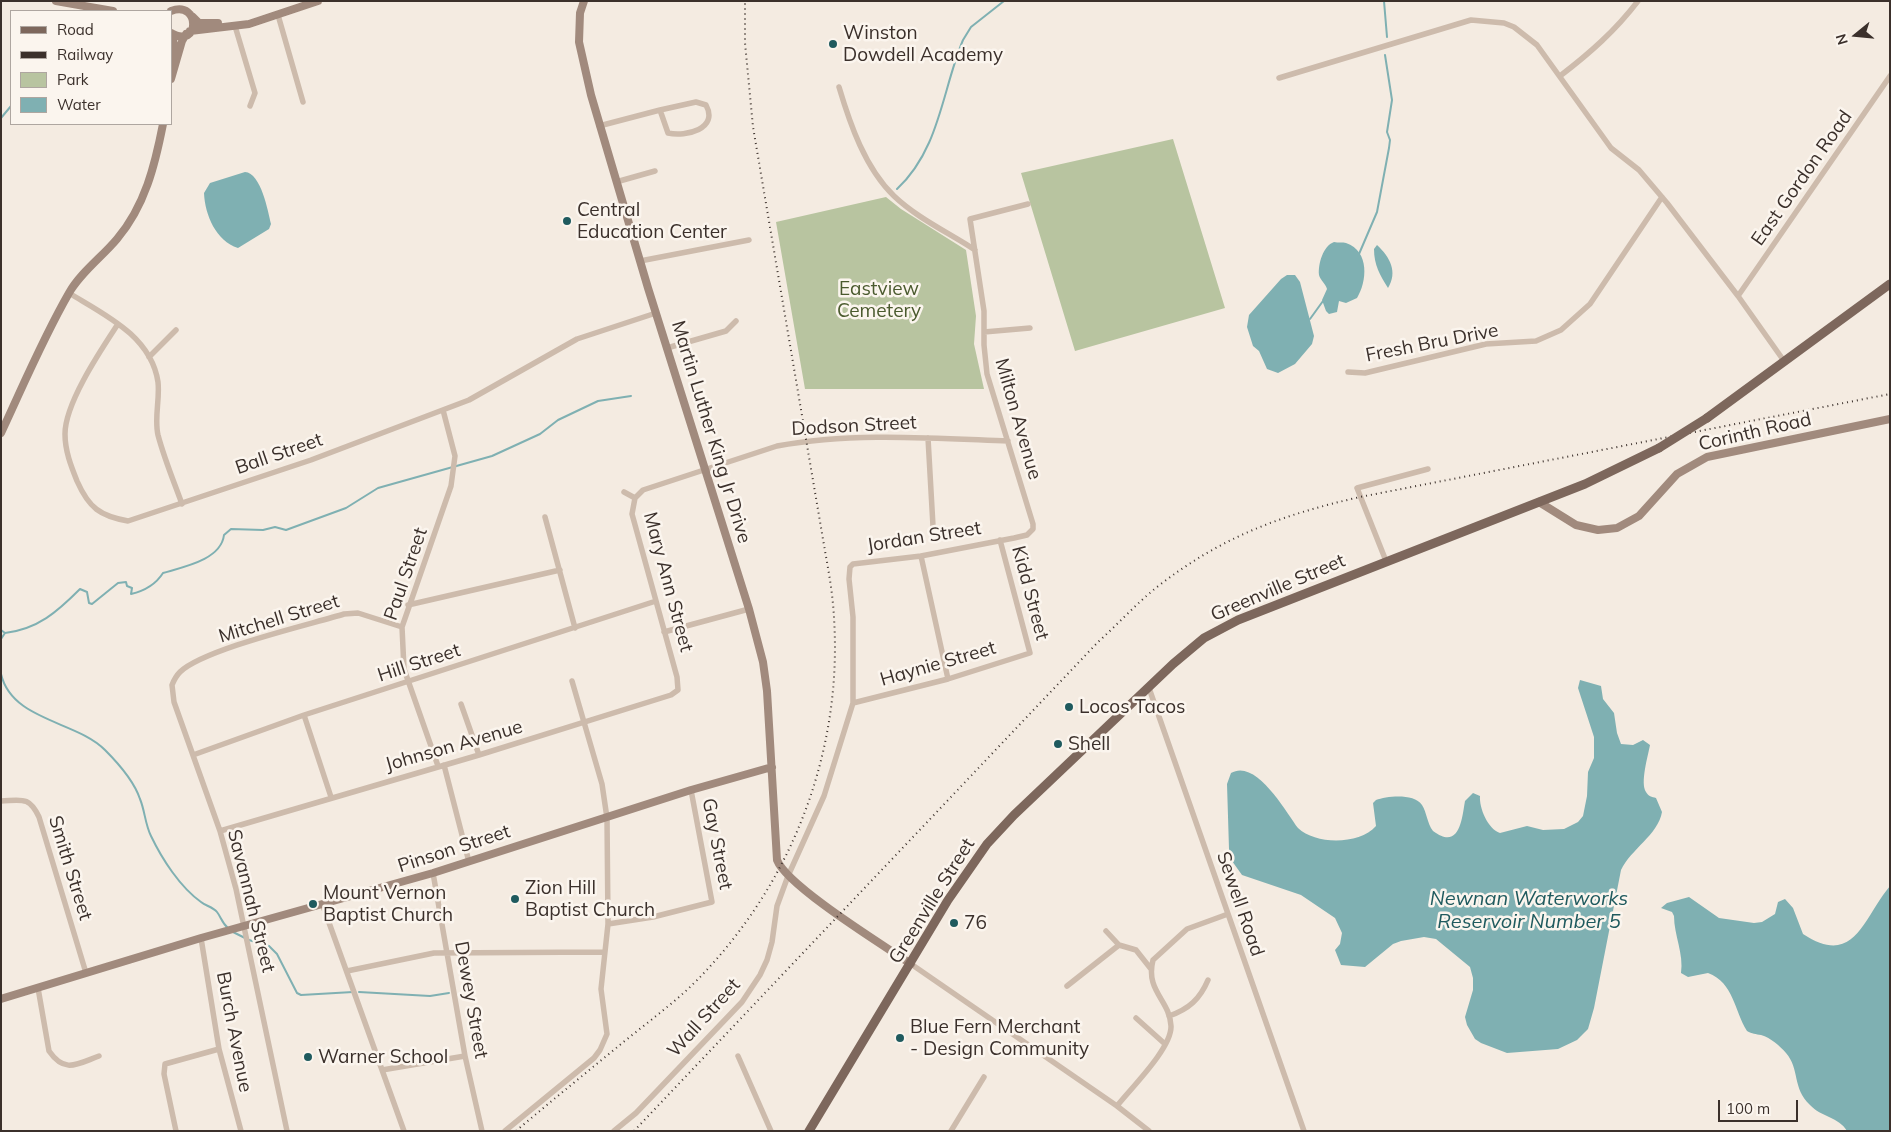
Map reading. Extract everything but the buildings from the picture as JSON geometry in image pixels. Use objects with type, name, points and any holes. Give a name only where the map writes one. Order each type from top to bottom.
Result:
[{"type":"main road","name":"Greenville Street","points":[[809,1131],[948,900],[987,844],[1014,815],[1196,644],[1220,629],[1386,561],[1539,502],[1614,471],[1659,448],[1707,418],[1888,285]]},
{"type":"street","points":[[56,1],[107,10]]},
{"type":"street","points":[[172,10],[177,1]]},
{"type":"street","points":[[183,1],[199,23],[235,26]]},
{"type":"street","points":[[172,33],[178,36],[235,26],[278,15],[318,1]]},
{"type":"street","name":"Martin Luther King Jr Drive","points":[[584,1],[580,13],[579,42],[599,126],[749,609],[763,662],[772,767],[775,849],[780,868],[788,876]]},
{"type":"street","points":[[1560,76],[1593,51],[1619,26],[1638,1]]},
{"type":"street","points":[[172,10],[181,8],[191,14],[194,25],[182,41],[172,76]]},
{"type":"street","points":[[278,15],[303,102]]},
{"type":"street","points":[[1279,78],[1472,20],[1496,21],[1514,27],[1537,45],[1610,148],[1639,170],[1662,197],[1738,296],[1784,361]]},
{"type":"street","points":[[235,26],[255,93],[250,106]]},
{"type":"street","points":[[172,37],[174,45],[172,58]]},
{"type":"street","name":"East Gordon Road","points":[[1738,296],[1890,76]]},
{"type":"street","points":[[839,87],[854,134],[890,191],[908,207],[975,250]]},
{"type":"street","points":[[599,126],[660,110],[696,102],[706,104],[710,111],[708,121],[703,127],[689,134],[677,135],[668,133],[660,110]]},
{"type":"street","points":[[1,433],[41,347],[69,293],[118,238],[134,214],[152,171],[163,125]]},
{"type":"street","points":[[616,182],[655,171]]},
{"type":"street","name":"Fresh Bru Drive","points":[[1348,372],[1365,373],[1486,344],[1536,342],[1561,330],[1590,304],[1662,197]]},
{"type":"street","name":"Milton Avenue","points":[[1000,540],[1026,535],[1033,529],[988,374],[984,311],[970,219],[1028,204]]},
{"type":"street","points":[[640,261],[748,240]]},
{"type":"street","points":[[69,293],[131,333],[149,357],[158,382],[156,421],[158,436],[182,504]]},
{"type":"street","name":"Ball Street","points":[[118,324],[92,364],[70,412],[65,431],[66,453],[81,490],[93,508],[111,518],[128,521],[311,460],[443,410],[493,388],[549,353],[577,339],[656,313]]},
{"type":"street","points":[[667,348],[726,331],[736,321]]},
{"type":"street","points":[[984,332],[1030,328]]},
{"type":"street","points":[[149,357],[176,330]]},
{"type":"street","name":"Paul Street","points":[[443,410],[455,456],[451,486],[408,605],[402,627],[402,656],[441,765],[469,862]]},
{"type":"street","name":"Corinth Road","points":[[1539,502],[1576,525],[1598,530],[1617,528],[1639,516],[1677,474],[1707,457],[1890,419]]},
{"type":"street","name":"Dodson Street","points":[[706,469],[794,443],[862,438],[1008,441]]},
{"type":"street","points":[[928,438],[933,526]]},
{"type":"street","name":"Mary Ann Street","points":[[676,673],[635,525],[632,505],[635,498],[643,490],[706,469]]},
{"type":"street","points":[[1386,561],[1357,488],[1428,469]]},
{"type":"street","name":"Mary Ann Street","points":[[624,492],[635,498]]},
{"type":"street","points":[[545,517],[575,628]]},
{"type":"street","name":"Jordan Street","points":[[854,564],[921,556],[1000,540]]},
{"type":"street","name":"Kidd Street","points":[[1000,540],[1030,654]]},
{"type":"street","points":[[921,556],[948,679]]},
{"type":"street","name":"Wall Street","points":[[614,1131],[622,1129],[736,1008],[754,985],[767,960],[772,942],[777,906],[788,876],[824,796],[853,703],[853,617],[848,579],[850,567],[854,564]]},
{"type":"street","points":[[408,605],[560,570]]},
{"type":"street","name":"Hill Street","points":[[193,755],[304,715],[656,601]]},
{"type":"street","points":[[664,632],[749,609]]},
{"type":"street","name":"Mitchell Street","points":[[173,682],[181,671],[189,666],[225,650],[344,614],[358,613],[402,627]]},
{"type":"street","name":"Haynie Street","points":[[853,703],[948,679],[1030,654]]},
{"type":"street","name":"Johnson Avenue","points":[[220,831],[479,755],[670,695],[678,690],[676,673]]},
{"type":"street","points":[[505,1131],[582,1069],[600,1050],[607,1034],[601,989],[608,924],[607,818],[602,784],[572,680]]},
{"type":"street","name":"Savannah Street","points":[[173,682],[174,702],[220,831],[244,927],[286,1131]]},
{"type":"street","name":"Sewell Road","points":[[1149,688],[1304,1131]]},
{"type":"street","points":[[461,704],[479,755]]},
{"type":"street","points":[[304,715],[331,797]]},
{"type":"street","name":"Pinson Street","points":[[1,999],[201,938],[324,906],[433,874],[691,790],[772,767]]},
{"type":"street","name":"Gay Street","points":[[608,924],[653,917],[712,902],[691,790]]},
{"type":"street","name":"Smith Street","points":[[1,801],[24,800],[34,805],[86,973]]},
{"type":"street","name":"Dewey Street","points":[[433,874],[466,1056],[482,1131]]},
{"type":"street","points":[[788,876],[838,915],[1117,1106],[1149,1131]]},
{"type":"street","points":[[324,906],[404,1131]]},
{"type":"street","points":[[1117,1106],[1165,1044],[1170,1032],[1170,1016],[1154,989],[1151,969],[1154,960],[1187,929],[1228,914]]},
{"type":"street","points":[[1106,931],[1119,945],[1136,950],[1151,969]]},
{"type":"street","name":"Burch Avenue","points":[[201,938],[219,1049],[241,1131]]},
{"type":"street","points":[[1067,986],[1119,945]]},
{"type":"street","points":[[347,972],[424,954],[605,952]]},
{"type":"street","points":[[1170,1016],[1193,1005],[1204,990],[1208,980]]},
{"type":"street","points":[[38,988],[49,1051],[53,1056],[61,1063],[71,1067],[99,1056]]},
{"type":"street","points":[[1136,1018],[1165,1044]]},
{"type":"street","points":[[176,1131],[164,1066],[166,1062],[219,1049]]},
{"type":"street","points":[[382,1070],[466,1056]]},
{"type":"street","points":[[738,1056],[771,1131]]},
{"type":"street","points":[[951,1131],[984,1077]]},
{"type":"green space","points":[[1173,139],[1225,308],[1075,351],[1021,173]]},
{"type":"green space","name":"Eastview Cemetery","points":[[886,197],[901,209],[966,250],[976,316],[974,344],[984,389],[805,389],[776,222]]},
{"type":"water","points":[[245,172],[251,174],[259,185],[266,202],[271,224],[269,229],[238,248],[224,240],[213,226],[209,218],[204,193],[210,183]]},
{"type":"water","points":[[1334,242],[1346,243],[1354,247],[1363,260],[1364,276],[1357,298],[1346,303],[1339,301],[1337,312],[1329,314],[1322,300],[1327,289],[1319,275],[1319,271],[1324,251]]},
{"type":"water","points":[[1377,245],[1386,255],[1391,265],[1392,276],[1388,288],[1376,265],[1374,249]]},
{"type":"water","points":[[1287,275],[1295,275],[1300,282],[1314,336],[1312,344],[1295,364],[1278,373],[1267,369],[1259,351],[1253,346],[1247,327],[1249,315],[1281,279]]},
{"type":"water","name":"Newnan Waterworks Reservoir Number 5","points":[[1580,680],[1601,686],[1603,699],[1614,713],[1621,744],[1633,745],[1643,740],[1650,745],[1644,776],[1644,788],[1648,794],[1656,798],[1662,812],[1655,828],[1625,862],[1621,870],[1594,1008],[1588,1029],[1577,1040],[1558,1049],[1507,1053],[1481,1043],[1475,1039],[1465,1017],[1473,990],[1473,978],[1470,967],[1436,939],[1424,937],[1393,944],[1365,967],[1341,965],[1335,950],[1340,944],[1342,933],[1335,918],[1301,895],[1242,875],[1232,861],[1229,849],[1227,784],[1231,773],[1241,770],[1250,773],[1269,789],[1298,828],[1315,838],[1326,840],[1349,839],[1369,832],[1376,826],[1373,803],[1376,800],[1387,797],[1400,796],[1418,801],[1424,808],[1429,825],[1433,831],[1442,836],[1449,837],[1458,830],[1463,816],[1465,801],[1473,793],[1480,796],[1481,806],[1488,823],[1500,833],[1527,826],[1543,830],[1564,829],[1578,822],[1583,816],[1587,796],[1588,772],[1594,758],[1594,737],[1578,688]]},
{"type":"water","points":[[1890,886],[1890,1131],[1847,1131],[1844,1126],[1814,1109],[1804,1099],[1790,1059],[1775,1042],[1747,1031],[1723,983],[1708,973],[1688,977],[1681,973],[1682,966],[1674,916],[1672,912],[1661,908],[1667,903],[1689,897],[1719,918],[1754,923],[1762,922],[1775,914],[1778,902],[1785,899],[1793,908],[1803,934],[1821,943],[1835,945],[1846,942],[1856,935]]},
{"type":"waterway","points":[[897,189],[911,173],[931,137],[963,40],[971,27],[1004,1]]},
{"type":"waterway","points":[[1384,1],[1387,37]]},
{"type":"waterway","points":[[1359,254],[1377,212],[1389,148],[1390,140],[1387,132],[1392,100],[1385,55]]},
{"type":"waterway","points":[[1,118],[10,107]]},
{"type":"waterway","points":[[1310,319],[1323,301]]},
{"type":"waterway","points":[[1,630],[5,633],[17,631],[37,623],[55,612],[80,589],[87,592],[89,603],[92,604],[118,583],[126,582],[127,586],[132,588],[131,594],[140,591],[153,584],[163,573],[190,565],[209,556],[216,551],[224,535],[231,529],[263,530],[275,527],[286,530],[346,508],[378,488],[492,456],[540,434],[558,420],[598,401],[631,396]]},
{"type":"waterway","points":[[1,639],[5,633]]},
{"type":"waterway","points":[[1,674],[7,690],[18,702],[31,711],[93,740],[116,761],[126,773],[137,792],[149,831],[166,863],[186,889],[201,902],[215,910],[228,928]]},
{"type":"waterway","points":[[233,932],[245,938]]},
{"type":"waterway","points":[[249,940],[269,946],[277,954],[297,993],[301,995],[353,992]]},
{"type":"waterway","points":[[359,992],[430,996],[449,993]]},
{"type":"railway","points":[[516,1131],[679,997],[723,951],[754,910],[781,866],[802,820],[818,771],[829,721],[834,670],[832,593],[753,127],[745,43],[745,1]]},
{"type":"railway","points":[[634,1131],[1098,642],[1157,587],[1205,554],[1229,541],[1278,520],[1360,497],[1890,394]]},
{"type":"place","name":"Winston Dowdell Academy","points":[[833,44]]},
{"type":"place","name":"Central Education Center","points":[[567,221]]},
{"type":"place","name":"Locos Tacos","points":[[1069,707]]},
{"type":"place","name":"Shell","points":[[1058,744]]},
{"type":"place","name":"Zion Hill Baptist Church","points":[[515,899]]},
{"type":"place","name":"Mount Vernon Baptist Church","points":[[313,904]]},
{"type":"place","name":"76","points":[[954,923]]},
{"type":"place","name":"Blue Fern Merchant - Design Community","points":[[900,1038]]},
{"type":"place","name":"Warner School","points":[[308,1057]]}]
